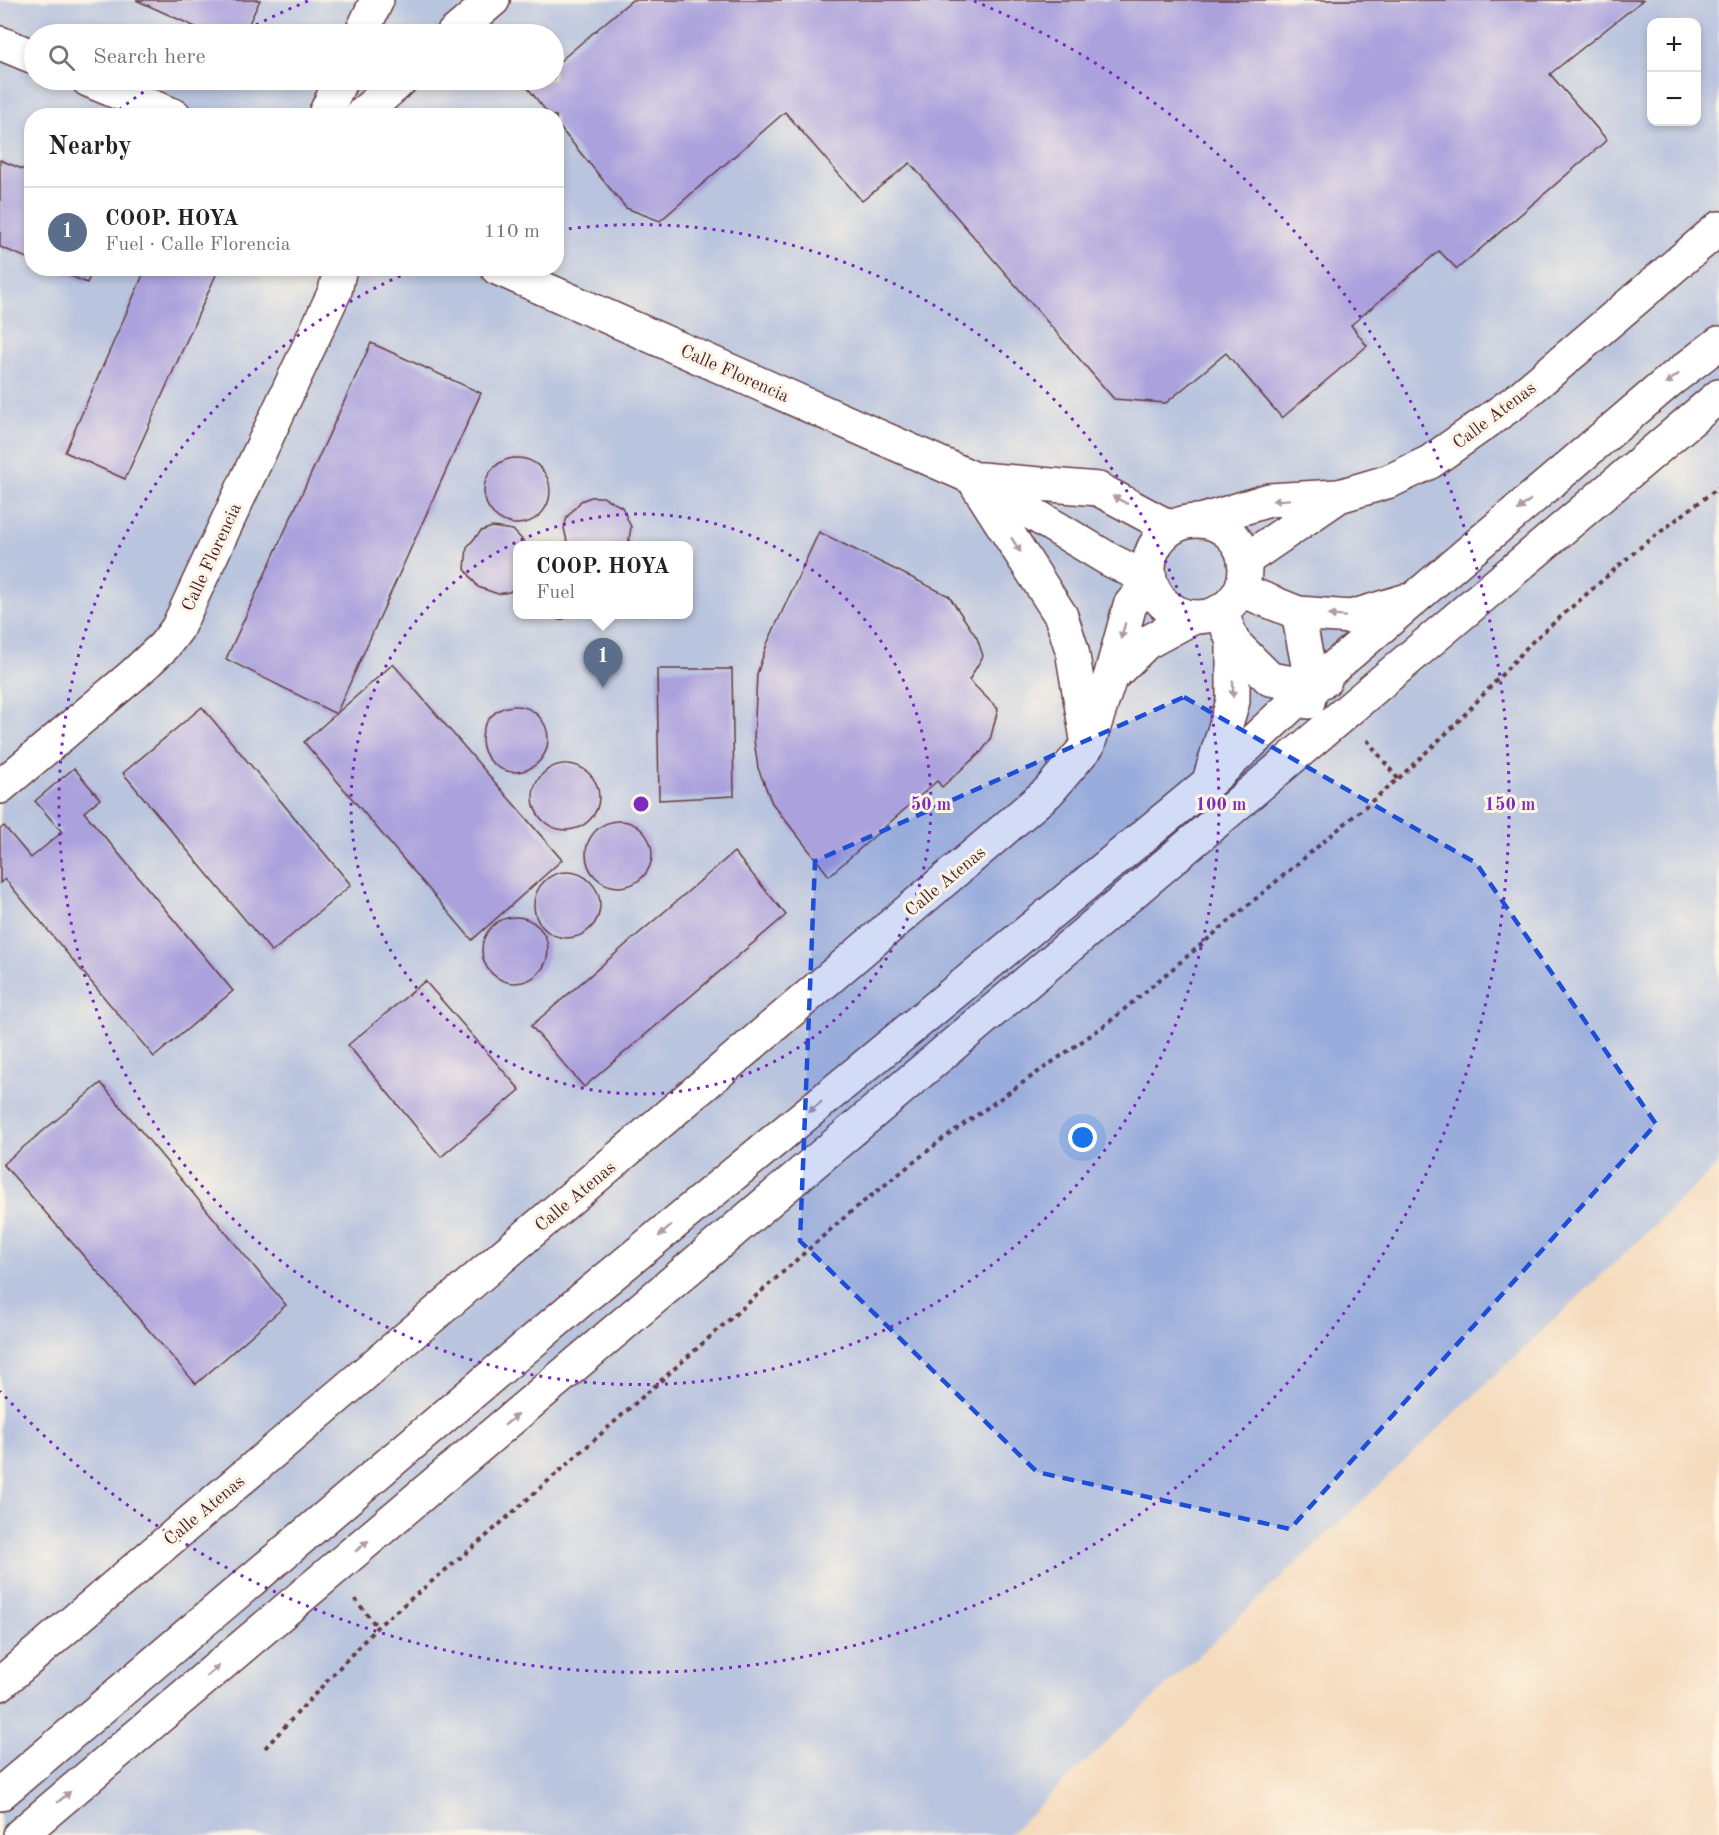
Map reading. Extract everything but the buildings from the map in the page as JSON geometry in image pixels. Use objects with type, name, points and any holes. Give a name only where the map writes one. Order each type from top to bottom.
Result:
[{"type":"main road","points":[[366,24],[377,0]]},
{"type":"main road","points":[[465,24],[493,0]]},
{"type":"main road","points":[[0,43],[24,53]]},
{"type":"main road","points":[[112,90],[156,108]]},
{"type":"main road","points":[[334,108],[338,90]]},
{"type":"main road","points":[[369,108],[390,90]]},
{"type":"main road","name":"Calle Atenas","points":[[1110,678],[1146,644],[1225,595],[1338,496],[1390,481],[1420,467],[1466,437],[1516,400],[1719,228]]},
{"type":"main road","name":"Calle Florencia","points":[[0,787],[141,668],[164,646],[177,629],[336,291],[338,276]]},
{"type":"main road","name":"Calle Florencia","points":[[515,276],[973,478],[1110,560],[1150,579]]},
{"type":"main road","points":[[0,1794],[586,1296],[1208,783],[1312,686],[1414,598],[1668,382],[1719,343]]},
{"type":"main road","points":[[1233,642],[1270,679],[1312,686],[1373,658],[1578,490],[1710,404]]},
{"type":"main road","points":[[20,1835],[1710,404]]},
{"type":"main road","points":[[973,478],[1061,616],[1072,650],[1089,745]]},
{"type":"main road","name":"Calle Florencia","points":[[973,478],[1098,489],[1171,528]]},
{"type":"main road","points":[[1338,496],[1269,500],[1204,520],[1180,522],[1161,535],[1150,555],[1150,579],[1158,599],[1176,613],[1225,595],[1298,613],[1351,617],[1414,598]]},
{"type":"main road","points":[[1204,520],[1224,528],[1240,546],[1225,595],[1233,642],[1233,700],[1208,783]]},
{"type":"main road","name":"Calle Atenas","points":[[0,1684],[1048,792],[1089,745],[1130,604],[1150,579]]},
{"type":"main road","points":[[622,1326],[819,1131],[1301,726],[1312,686],[1298,613]]},
{"type":"path","points":[[265,1748],[377,1627],[484,1538],[847,1215],[944,1138],[1108,1023],[1398,779],[1455,725],[1532,642],[1638,549],[1719,487]]},
{"type":"path","points":[[1346,713],[1398,779]]},
{"type":"highlighted area","points":[[1184,697],[1476,863],[1656,1124],[1290,1529],[1037,1472],[800,1241],[815,861]]},
{"type":"shaded area","points":[[0,0],[1719,0],[1719,1164],[1008,1835],[0,1835]]},
{"type":"place","name":"COOP. HOYA","points":[[603,688]]}]
